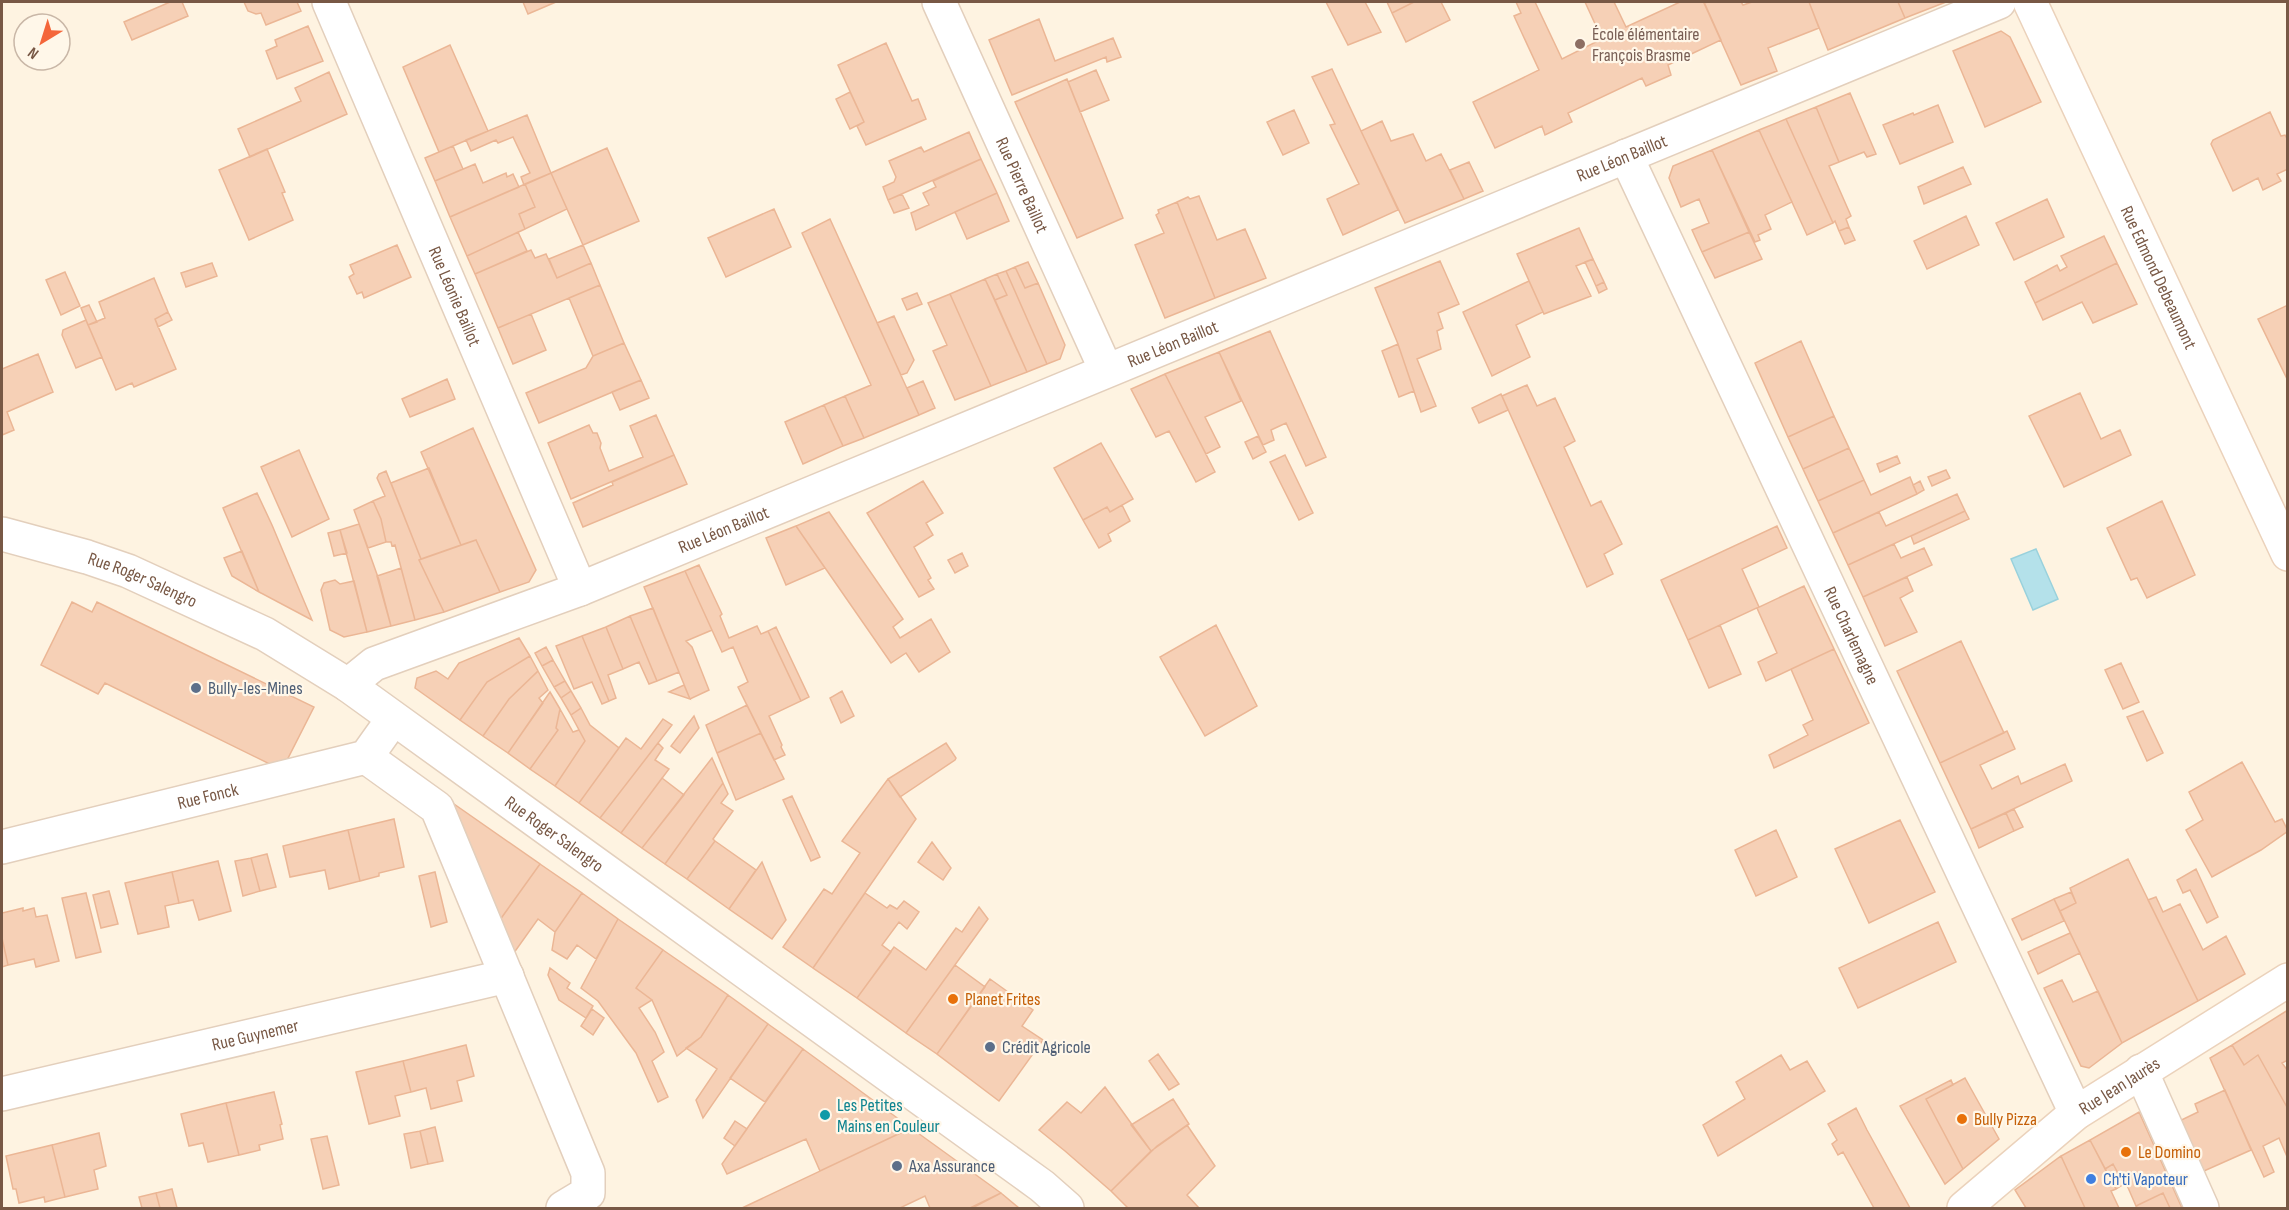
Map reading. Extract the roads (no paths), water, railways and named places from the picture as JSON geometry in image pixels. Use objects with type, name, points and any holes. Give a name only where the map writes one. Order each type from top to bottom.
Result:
[{"type":"street","name":"Rue Léonie Baillot","points":[[329,2],[580,589]]},
{"type":"street","name":"Rue Pierre Baillot","points":[[939,2],[1106,370]]},
{"type":"street","name":"Rue Léon Baillot","points":[[348,686],[374,664],[580,589],[1999,2]]},
{"type":"street","name":"Rue Edmond Debeaumont","points":[[2030,2],[2288,554]]},
{"type":"street","name":"Rue Charlemagne","points":[[1626,156],[2076,1113]]},
{"type":"street","name":"Rue Roger Salengro","points":[[2,534],[87,557],[128,571],[265,634],[348,686],[1023,1172],[1067,1209]]},
{"type":"street","points":[[393,718],[366,758],[437,808],[588,1173],[588,1192],[563,1209]]},
{"type":"street","name":"Rue Fonck","points":[[2,846],[366,758]]},
{"type":"street","name":"Rue Guynemer","points":[[2,1094],[507,976]]},
{"type":"street","name":"Rue Jean Jaurès","points":[[1964,1209],[2076,1113],[2288,980]]},
{"type":"street","points":[[2141,1071],[2202,1209]]},
{"type":"water","points":[[2036,549],[2058,599],[2033,610],[2011,559]]},
{"type":"place","name":"École élémentaire François Brasme","points":[[1580,44]]},
{"type":"place","name":"Bully-les-Mines","points":[[196,688]]},
{"type":"place","name":"Planet Frites","points":[[953,999]]},
{"type":"place","name":"Crédit Agricole","points":[[990,1047]]},
{"type":"place","name":"Les Petites Mains en Couleur","points":[[825,1115]]},
{"type":"place","name":"Bully Pizza","points":[[1962,1119]]},
{"type":"place","name":"Le Domino","points":[[2126,1152]]},
{"type":"place","name":"Axa Assurance","points":[[897,1166]]},
{"type":"place","name":"Ch'ti Vapoteur","points":[[2091,1179]]}]
